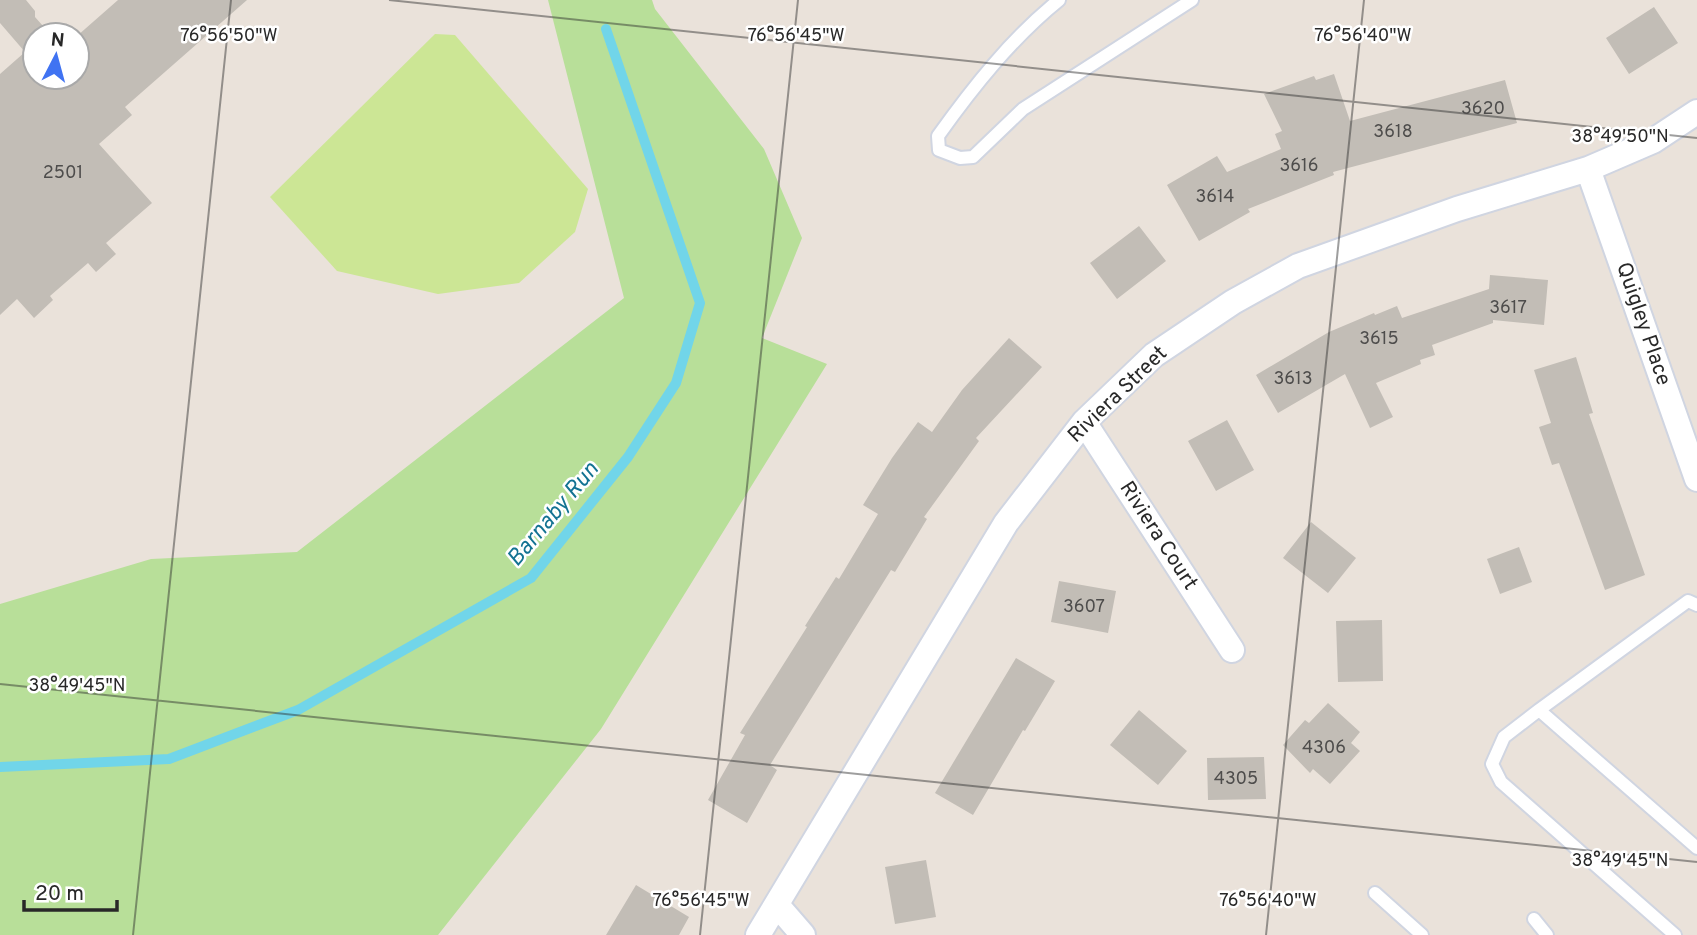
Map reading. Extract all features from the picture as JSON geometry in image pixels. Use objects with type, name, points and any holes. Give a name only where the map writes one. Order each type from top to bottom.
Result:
[{"type":"street","name":"Riviera Street","points":[[758,935],[1006,523],[1084,422],[1154,355],[1233,302],[1298,266],[1457,209],[1588,169],[1653,141],[1697,112]]},
{"type":"street","name":"Quigley Place","points":[[1588,169],[1697,478]]},
{"type":"street","name":"Riviera Court","points":[[1084,422],[1232,650]]},
{"type":"street","points":[[777,905],[803,935]]},
{"type":"lane","points":[[1059,0],[1013,44],[962,103],[938,136],[939,150],[960,158],[973,157],[1023,109],[1192,0]]},
{"type":"lane","points":[[1675,935],[1501,782],[1492,764],[1504,737],[1694,599]]},
{"type":"lane","points":[[1538,710],[1697,848]]},
{"type":"lane","points":[[1375,892],[1422,935]]},
{"type":"lane","points":[[1534,919],[1547,935]]},
{"type":"green space","points":[[548,0],[652,0],[655,9],[764,149],[802,238],[762,338],[827,364],[601,729],[438,935],[0,935],[0,604],[151,559],[297,552],[624,298]]},
{"type":"green space","points":[[435,34],[455,35],[588,189],[575,232],[519,283],[438,294],[337,271],[270,197]]},
{"type":"building","points":[[0,0],[26,0],[39,21],[21,21],[21,47],[0,23]]},
{"type":"building","points":[[118,0],[247,0],[125,107],[132,115],[99,144],[152,203],[106,243],[116,254],[96,272],[88,263],[50,296],[53,300],[34,318],[17,299],[0,315],[0,74],[21,56],[21,91],[91,91],[91,24]]},
{"type":"building","points":[[1654,7],[1678,43],[1629,74],[1606,38]]},
{"type":"building","points":[[1334,74],[1350,121],[1505,80],[1517,123],[1333,172],[1334,175],[1248,209],[1250,212],[1199,241],[1167,185],[1217,156],[1227,172],[1281,149],[1275,134],[1282,131],[1264,94],[1314,76],[1316,80]]},
{"type":"building","points":[[1139,226],[1166,261],[1117,299],[1090,263]]},
{"type":"building","points":[[1490,275],[1548,280],[1544,325],[1493,320],[1493,323],[1432,345],[1435,355],[1420,360],[1421,364],[1376,383],[1393,417],[1370,428],[1345,374],[1278,413],[1256,375],[1329,332],[1374,313],[1375,315],[1397,306],[1402,318],[1489,289]]},
{"type":"building","points":[[1009,338],[1042,367],[976,438],[979,441],[924,517],[927,519],[895,572],[891,570],[770,765],[777,770],[747,823],[708,800],[745,735],[740,733],[878,514],[863,505],[892,458],[918,422],[932,432],[962,390]]},
{"type":"building","points":[[1576,357],[1593,413],[1589,414],[1645,575],[1605,590],[1559,463],[1552,465],[1539,427],[1551,423],[1534,370]]},
{"type":"building","points":[[1227,420],[1254,470],[1216,491],[1188,441]]},
{"type":"building","points":[[1311,522],[1356,558],[1328,593],[1283,558]]},
{"type":"building","points":[[1519,547],[1532,582],[1500,594],[1487,559]]},
{"type":"building","points":[[1059,581],[1116,591],[1108,633],[1051,622]]},
{"type":"building","points":[[1382,620],[1383,681],[1338,682],[1336,621]]},
{"type":"building","points":[[1016,658],[1055,681],[973,815],[935,793]]},
{"type":"building","points":[[1328,703],[1360,732],[1351,743],[1360,751],[1330,784],[1313,769],[1310,773],[1283,745],[1305,720],[1309,723]]},
{"type":"building","points":[[1139,710],[1187,751],[1158,785],[1110,745]]},
{"type":"building","points":[[1264,757],[1266,799],[1208,800],[1207,758]]},
{"type":"building","points":[[926,860],[936,917],[895,924],[885,867]]},
{"type":"building","points":[[636,885],[689,917],[679,935],[606,935]]},
{"type":"waterway","name":"Barnaby Run","points":[[0,767],[169,759],[298,710],[531,578],[628,457],[676,383],[700,303],[606,29]]}]
